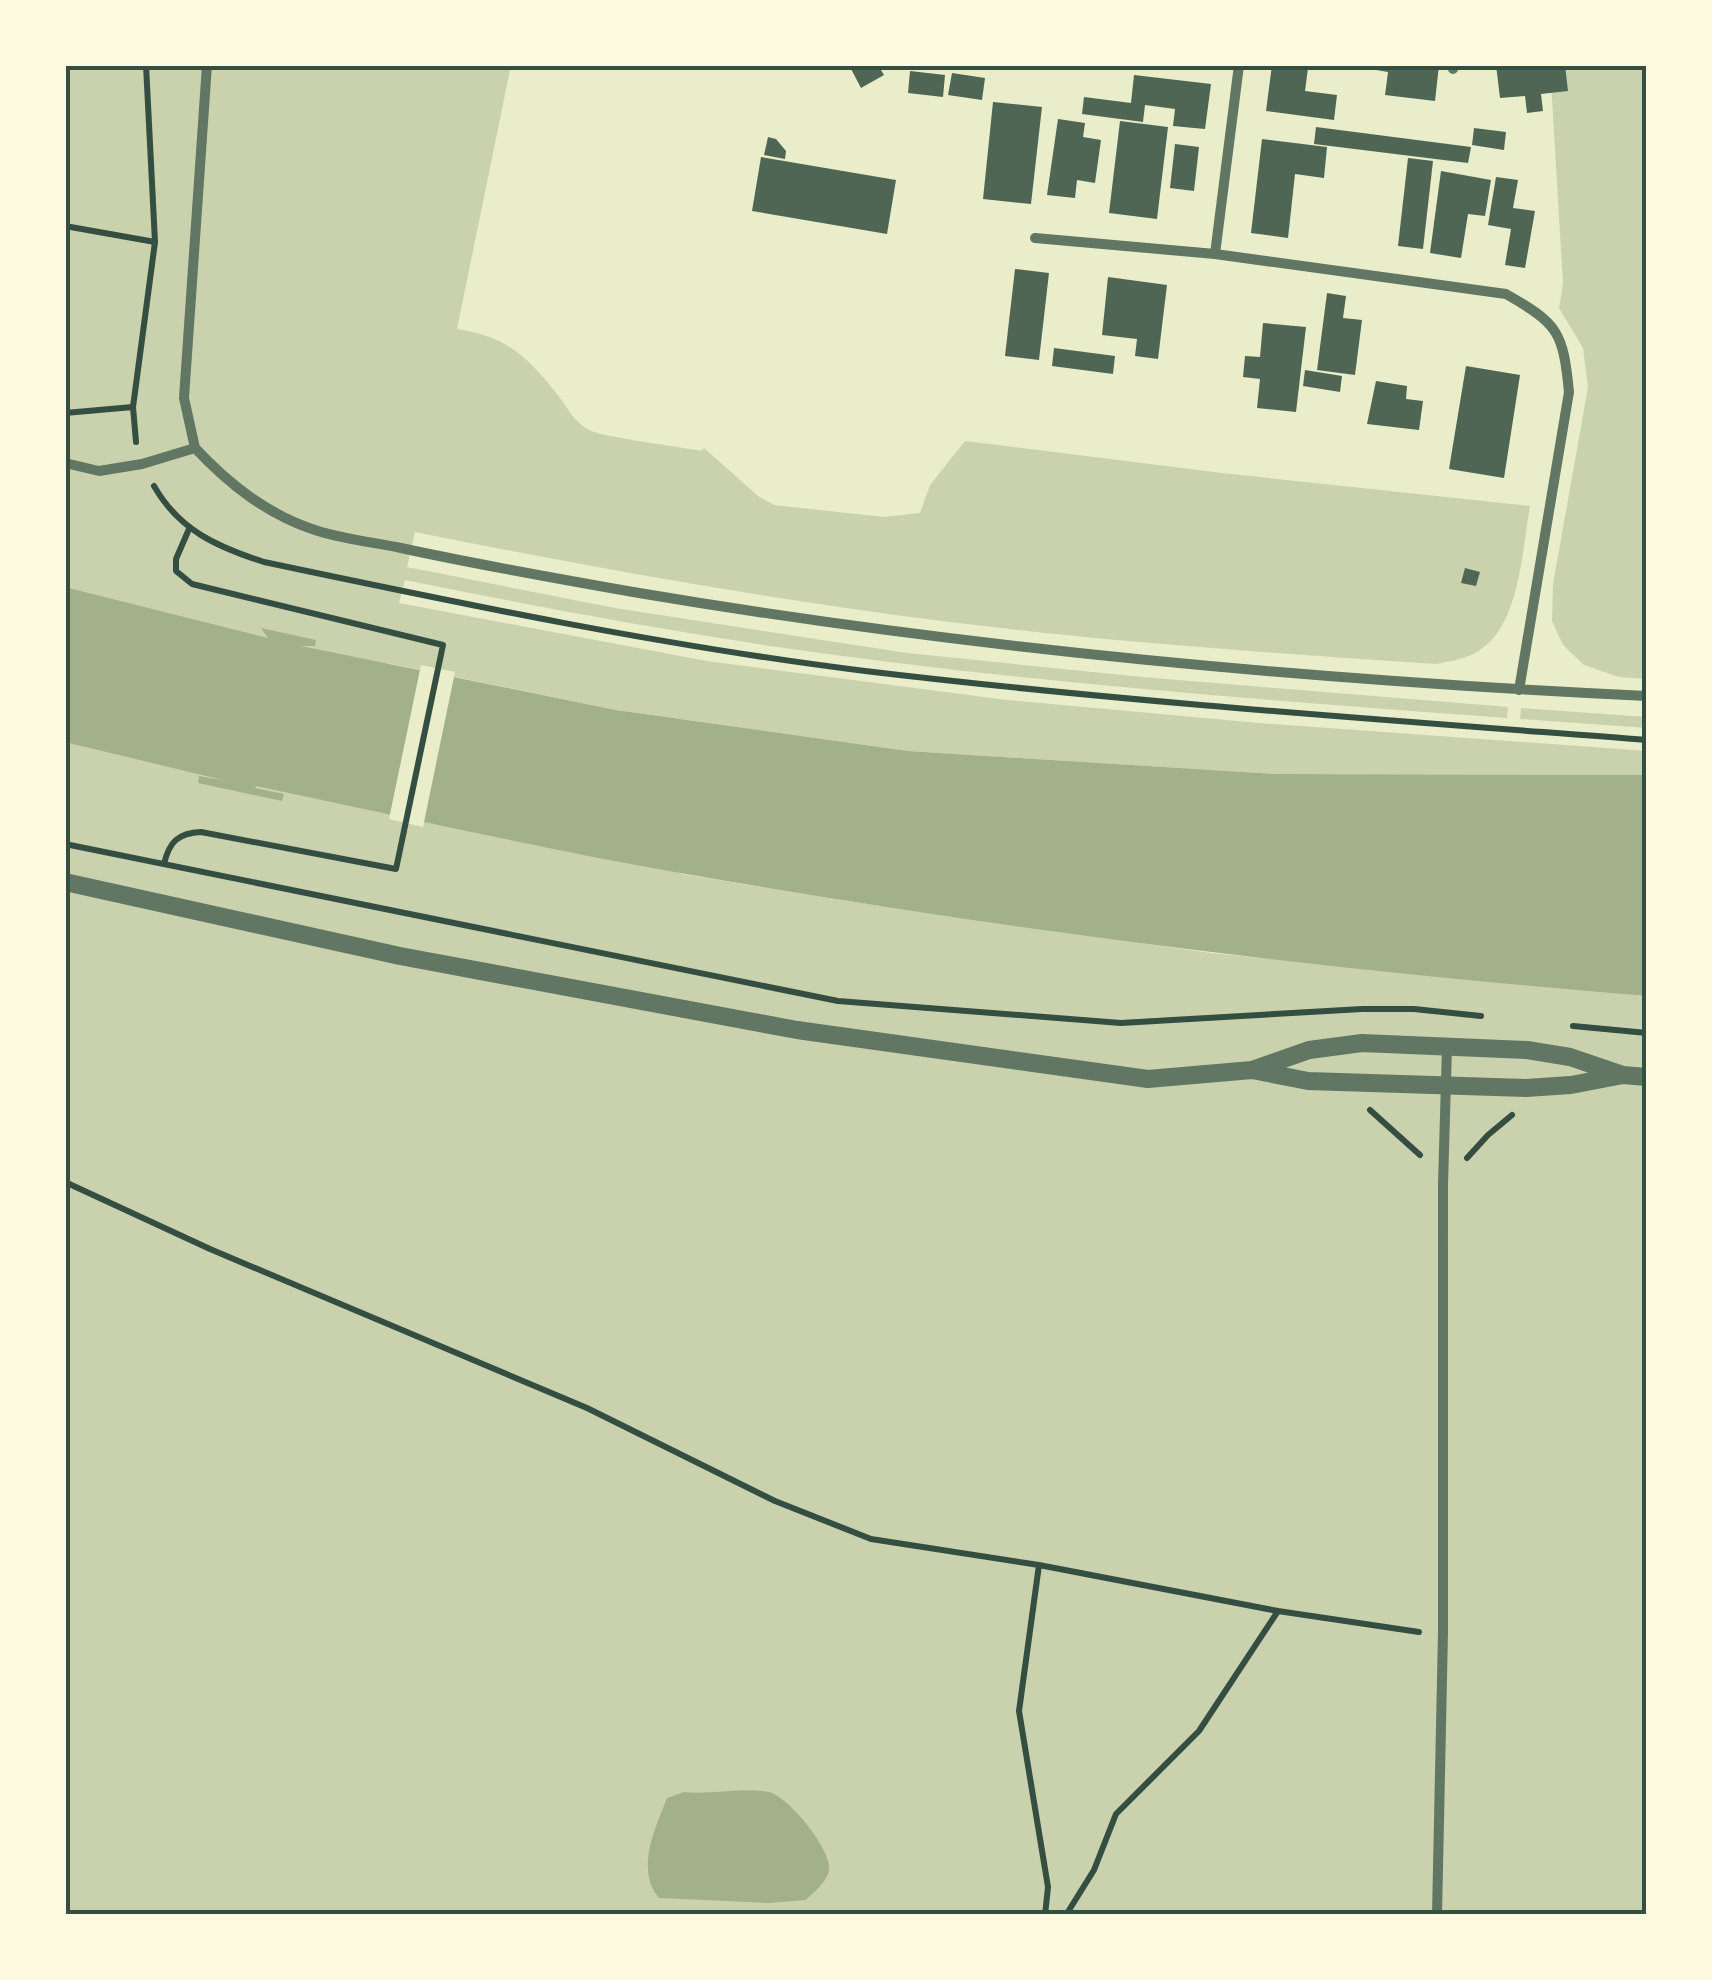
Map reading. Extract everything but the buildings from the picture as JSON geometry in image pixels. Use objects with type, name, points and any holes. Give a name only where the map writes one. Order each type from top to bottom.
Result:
[{"type":"street","points":[[207,65],[184,398],[195,448],[242,492],[276,514],[314,530],[758,613],[990,643],[1519,690],[1647,696]]},
{"type":"street","points":[[1215,254],[1239,65]]},
{"type":"street","points":[[1035,238],[1215,254],[1506,294],[1547,318],[1566,354],[1570,392],[1519,690]]},
{"type":"street","points":[[65,463],[99,471],[142,464],[195,448]]},
{"type":"street","points":[[65,882],[400,956],[797,1030],[1148,1078],[1252,1070],[1308,1050],[1362,1044],[1527,1050],[1570,1057],[1622,1075]]},
{"type":"street","points":[[1437,1915],[1447,1048]]},
{"type":"street","points":[[1252,1070],[1308,1082],[1444,1086],[1556,1086],[1622,1075],[1647,1077]]},
{"type":"path","points":[[65,413],[133,407],[155,242],[146,65]]},
{"type":"path","points":[[65,226],[155,242]]},
{"type":"path","points":[[164,864],[174,840],[183,834],[208,832],[396,868],[444,644],[184,580],[176,571],[176,560],[189,529],[223,549],[322,574],[639,636],[862,670],[1088,696],[1647,740]]},
{"type":"path","points":[[65,844],[838,1001],[1121,1023],[1362,1009],[1414,1009],[1491,1018]]},
{"type":"path","points":[[1568,1026],[1647,1033]]},
{"type":"path","points":[[65,1182],[210,1249],[587,1408],[776,1501],[871,1540],[1039,1565],[1278,1611],[1412,1632],[1443,1632]]},
{"type":"path","points":[[1039,1565],[1019,1711],[1048,1887],[1045,1915]]},
{"type":"path","points":[[1066,1915],[1094,1870],[1116,1814],[1199,1731],[1278,1611]]},
{"type":"shaded area","points":[[65,65],[511,65],[457,329],[489,337],[514,350],[587,429],[641,442],[701,451],[704,448],[758,496],[774,505],[884,517],[920,513],[930,485],[965,441],[1530,506],[1517,585],[1504,623],[1475,653],[1436,664],[1135,642],[880,613],[569,562],[415,532],[407,567],[615,608],[907,653],[1508,707],[1507,718],[1141,689],[868,659],[637,624],[405,580],[399,603],[707,661],[1007,700],[1647,751],[1647,775],[1275,774],[908,751],[616,710],[387,663],[682,874],[1211,953],[1647,996],[1647,1915],[65,1915]]},
{"type":"shaded area","points":[[1550,65],[1647,65],[1647,679],[1619,677],[1584,665],[1563,645],[1552,621],[1553,584],[1588,387],[1583,348],[1559,308],[1563,284]]},
{"type":"shaded area","points":[[65,587],[268,638],[261,628],[316,640],[315,646],[301,646],[616,710],[908,751],[1275,774],[1647,775],[1647,996],[1286,961],[925,913],[632,864],[256,786],[284,794],[282,801],[198,783],[199,776],[227,781],[65,742]]},
{"type":"shaded area","points":[[1521,708],[1647,717],[1647,728],[1520,719]]},
{"type":"shaded area","points":[[759,1791],[777,1796],[816,1837],[828,1860],[826,1878],[806,1900],[769,1903],[659,1898],[648,1875],[650,1849],[667,1798],[684,1792]]},
{"type":"pier","points":[[421,665],[455,672],[423,827],[389,819]]}]
